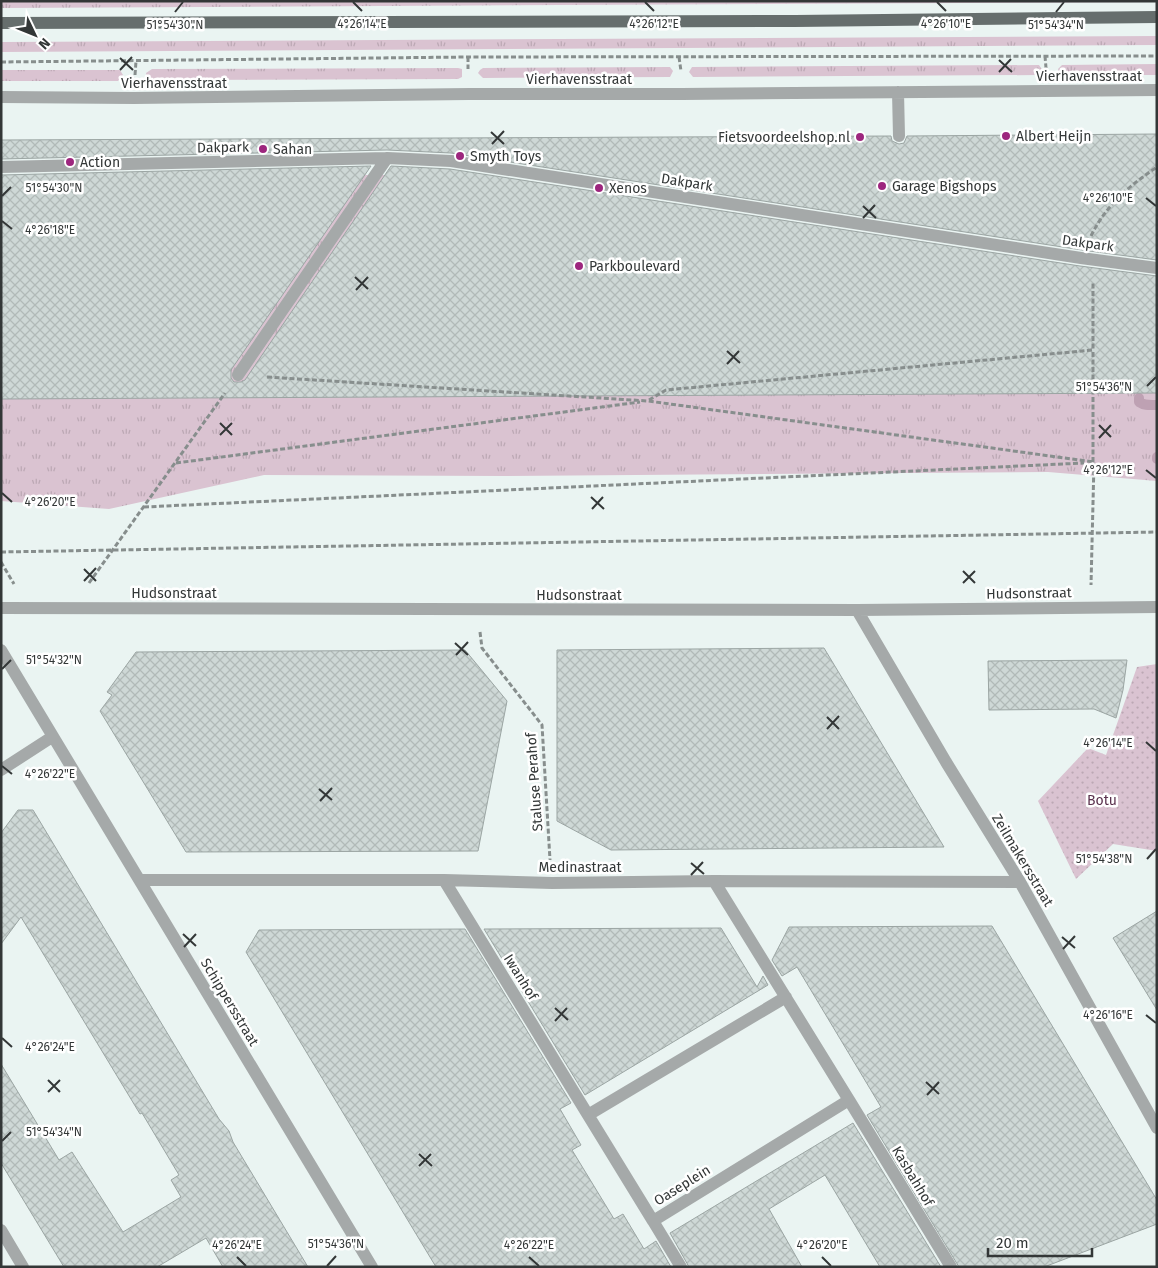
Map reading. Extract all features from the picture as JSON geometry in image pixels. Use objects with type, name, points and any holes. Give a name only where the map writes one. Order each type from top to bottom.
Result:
[{"type":"main road","points":[[1,23],[785,21],[1157,17]]},
{"type":"street","name":"Vierhavensstraat","points":[[1,97],[134,98],[1157,90]]},
{"type":"street","points":[[898,92],[899,136]]},
{"type":"street","points":[[238,375],[387,158]]},
{"type":"street","name":"Dakpark","points":[[1,167],[387,158],[452,161],[1157,268]]},
{"type":"street","name":"Hudsonstraat","points":[[1,608],[857,610],[1157,607]]},
{"type":"street","name":"Zeilmakersstraat","points":[[857,610],[946,762],[1020,882],[1157,1128]]},
{"type":"street","name":"Schippersstraat","points":[[1,650],[372,1267]]},
{"type":"street","points":[[1,770],[52,737]]},
{"type":"street","name":"Medinastraat","points":[[140,880],[444,880],[552,883],[714,881],[1020,882]]},
{"type":"street","name":"Iwanhof","points":[[444,880],[588,1115]]},
{"type":"street","points":[[714,881],[849,1100]]},
{"type":"street","points":[[588,1115],[786,997]]},
{"type":"street","name":"Oaseplein","points":[[588,1115],[653,1221],[849,1100]]},
{"type":"street","name":"Kasbahhof","points":[[849,1100],[951,1267]]},
{"type":"street","points":[[653,1221],[681,1267]]},
{"type":"street","points":[[1,1230],[23,1267]]},
{"type":"path","name":"Vierhavensstraat","points":[[1,62],[468,57],[1157,56]]},
{"type":"path","points":[[1092,565],[1091,532],[1094,462],[1093,350],[1087,258],[1096,225],[1108,207],[1117,197],[1157,167]]},
{"type":"path","points":[[175,463],[648,400],[666,390],[1093,350]]},
{"type":"path","points":[[72,608],[238,375],[648,400],[1094,462]]},
{"type":"path","points":[[144,507],[1094,462]]},
{"type":"path","points":[[1,552],[1157,532]]},
{"type":"path","name":"Staluse Perahof","points":[[478,609],[482,648],[542,725],[552,883]]},
{"type":"green space","points":[[1,1],[1157,1],[1157,2],[1,8]]},
{"type":"green space","points":[[1157,36],[1157,45],[1,52],[1,42]]},
{"type":"green space","points":[[1157,64],[1157,75],[1062,75],[1058,69],[1062,65]]},
{"type":"green space","points":[[1039,65],[1043,71],[1039,75],[693,77],[689,72],[692,67]]},
{"type":"green space","points":[[670,67],[673,71],[670,77],[483,78],[478,73],[483,68]]},
{"type":"green space","points":[[152,69],[462,69],[462,77],[458,79],[150,80],[147,78],[146,73]]},
{"type":"green space","points":[[1,70],[120,70],[123,75],[118,81],[1,81]]},
{"type":"green space","name":"Parkboulevard","points":[[1,175],[388,175],[1157,277],[1157,481],[1048,472],[501,476],[264,475],[109,509],[1,501]]},
{"type":"green space","name":"Botu","points":[[1157,664],[1157,851],[1113,844],[1076,879],[1038,801],[1088,748],[1106,755],[1137,667]]},
{"type":"building","points":[[1157,134],[1157,260],[451,153],[387,150],[1,159],[1,140],[891,136],[892,141],[899,144],[904,143],[907,136]]},
{"type":"building","name":"Parkboulevard","points":[[371,166],[231,370],[231,378],[234,382],[245,380],[391,166],[450,169],[1080,266],[1157,276],[1157,393],[1,399],[1,175]]},
{"type":"building","points":[[824,648],[944,847],[611,850],[557,821],[557,650]]},
{"type":"building","points":[[465,650],[507,701],[478,851],[186,852],[100,711],[112,695],[107,692],[136,652]]},
{"type":"building","points":[[1127,660],[1123,690],[1116,718],[1094,709],[989,710],[988,661]]},
{"type":"building","points":[[18,810],[33,810],[219,1119],[229,1131],[233,1142],[308,1267],[223,1267],[206,1238],[157,1267],[64,1267],[1,1163],[1,1064],[59,1160],[72,1152],[123,1232],[181,1197],[171,1180],[179,1175],[21,917],[1,944],[1,833]]},
{"type":"building","points":[[1157,911],[1157,1010],[1113,938]]},
{"type":"building","points":[[992,926],[1157,1200],[1157,1224],[1044,1267],[959,1267],[867,1115],[881,1107],[797,967],[782,976],[772,960],[789,927]]},
{"type":"building","points":[[721,928],[757,987],[763,976],[768,985],[585,1095],[484,929]]},
{"type":"building","points":[[465,929],[571,1103],[560,1109],[581,1145],[572,1150],[614,1219],[623,1214],[644,1249],[656,1241],[671,1267],[436,1267],[246,952],[259,930]]},
{"type":"building","points":[[853,1123],[941,1267],[880,1267],[825,1175],[769,1209],[802,1267],[689,1267],[670,1233]]},
{"type":"waterway","points":[[1139,398],[1139,402],[1143,404],[1157,405]]},
{"type":"place","name":"Albert Heijn","points":[[1006,136]]},
{"type":"place","name":"Fietsvoordeelshop.nl","points":[[860,137]]},
{"type":"place","name":"Sahan","points":[[263,149]]},
{"type":"place","name":"Smyth Toys","points":[[460,156]]},
{"type":"place","name":"Action","points":[[70,162]]},
{"type":"place","name":"Garage Bigshops","points":[[882,186]]},
{"type":"place","name":"Xenos","points":[[599,188]]},
{"type":"place","name":"Parkboulevard","points":[[579,266]]}]
